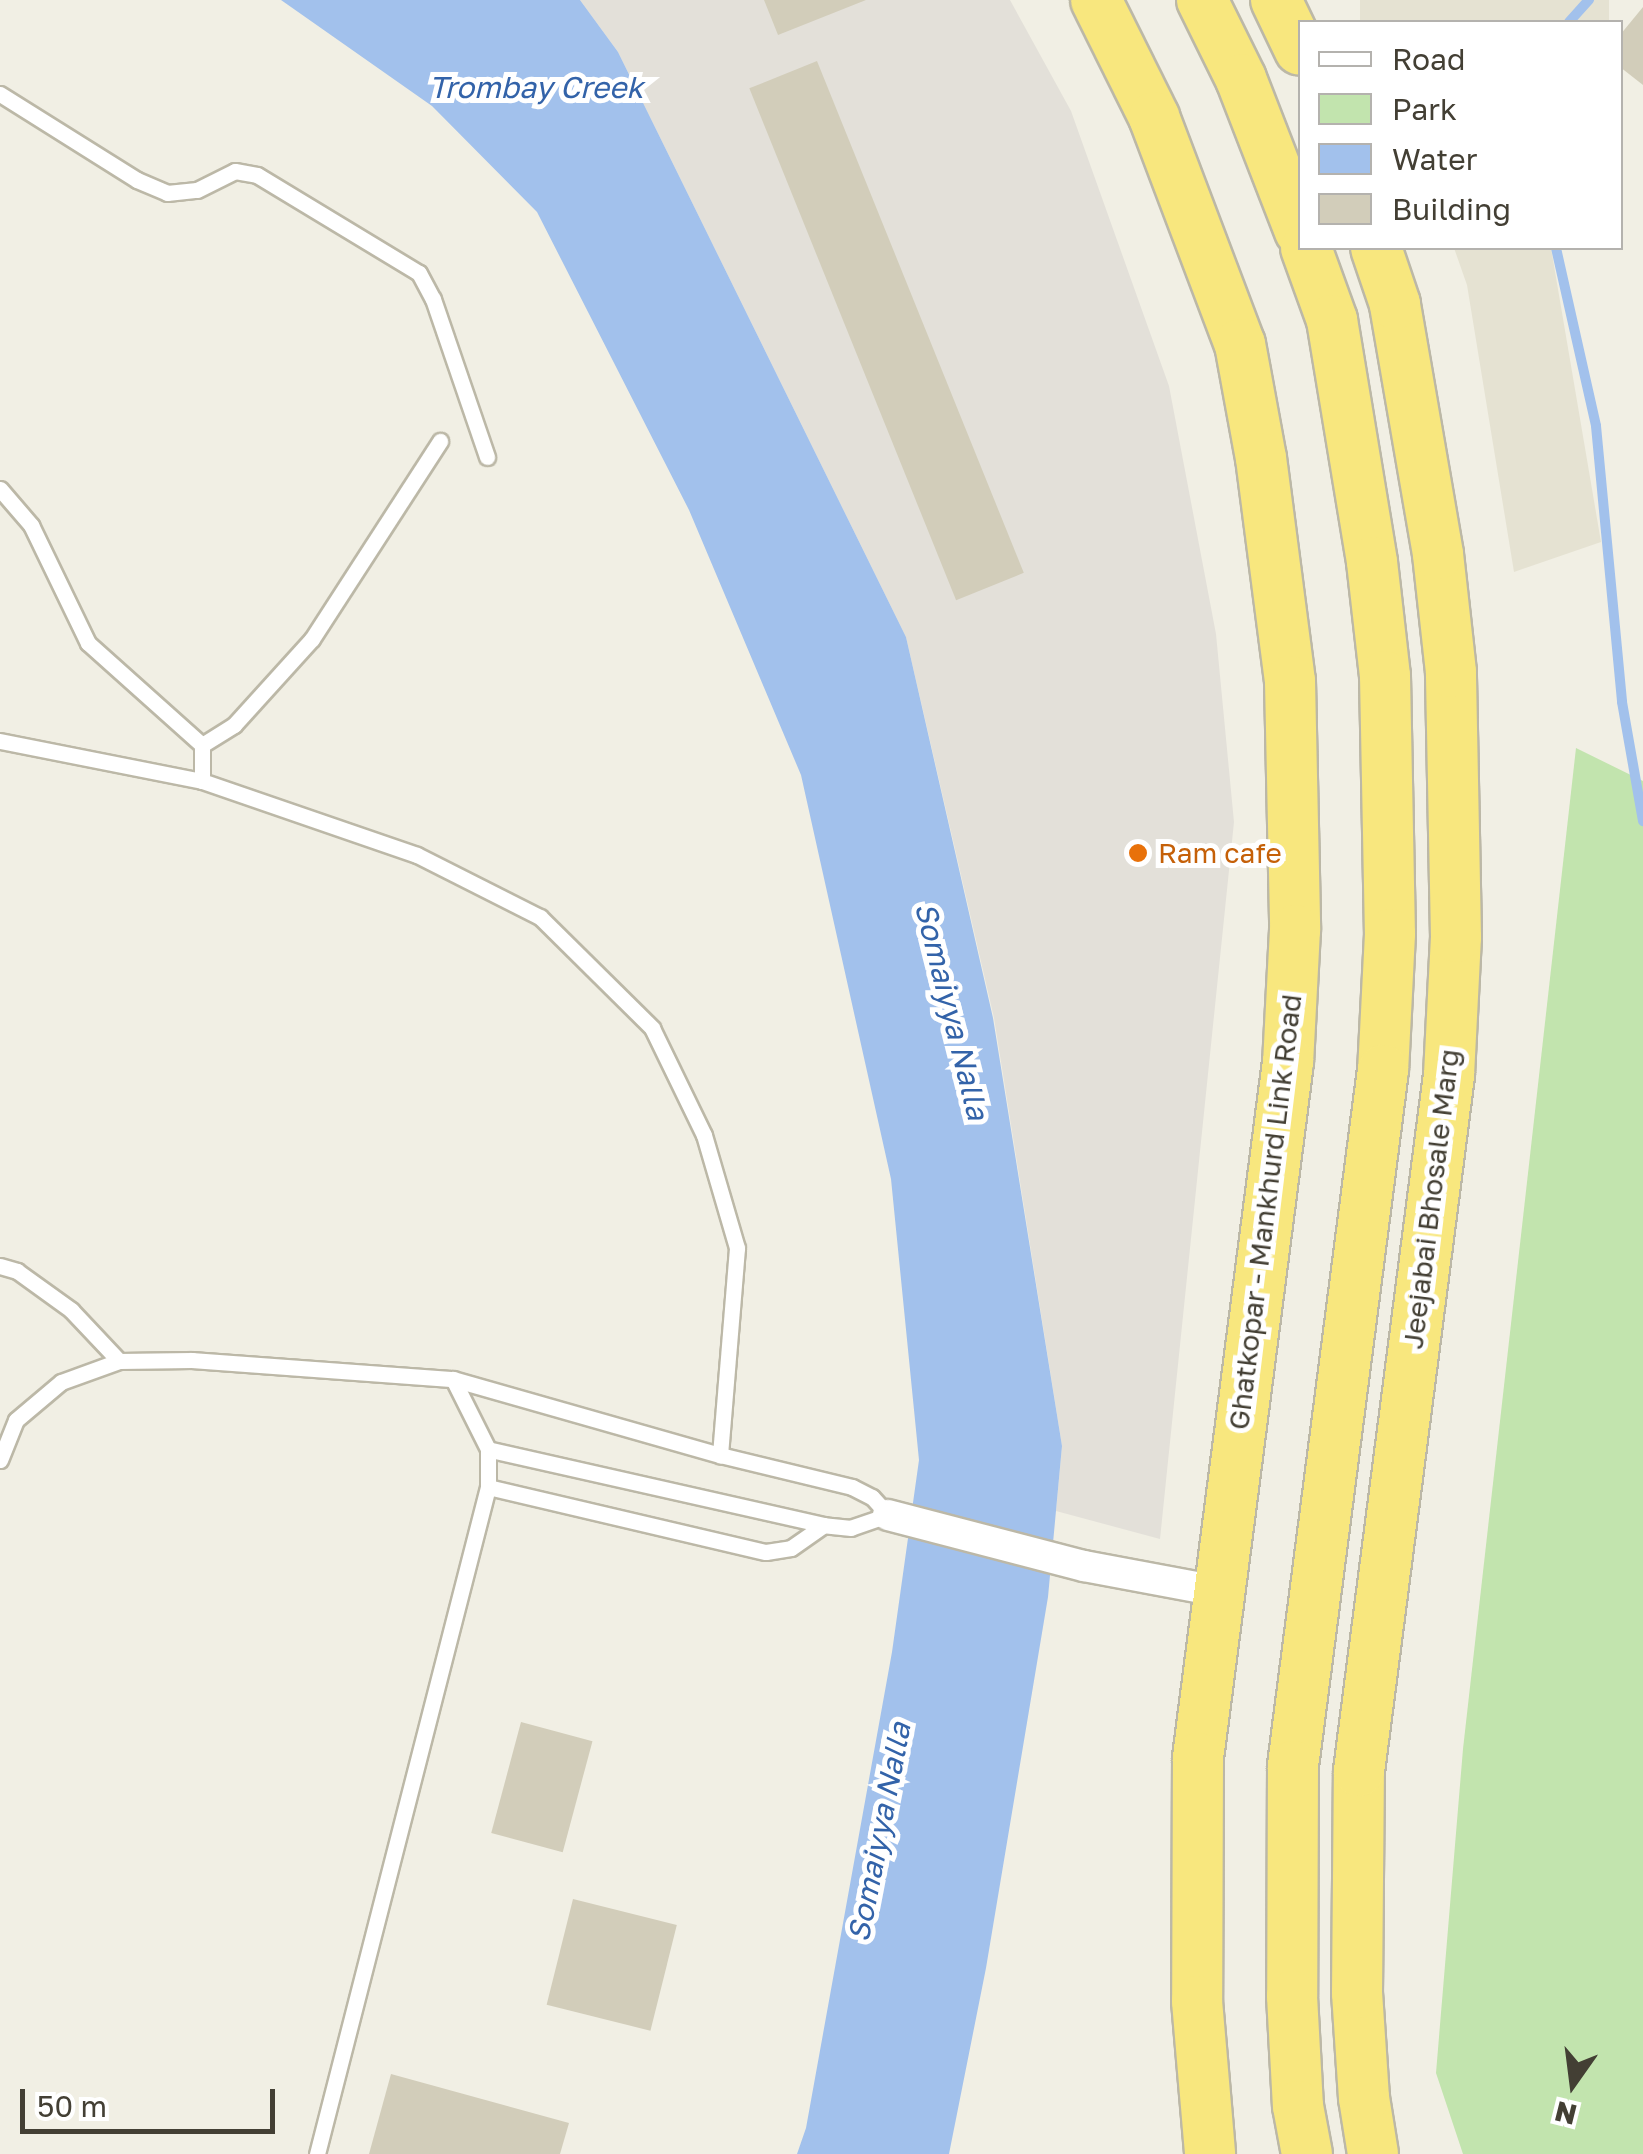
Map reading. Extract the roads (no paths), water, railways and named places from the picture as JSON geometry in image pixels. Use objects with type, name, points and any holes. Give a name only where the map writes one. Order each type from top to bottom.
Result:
[{"type":"highway","name":"Ghatkopar - Mankhurd Link Road","points":[[1096,0],[1154,117],[1240,344],[1266,496],[1290,681],[1295,930],[1288,1062],[1198,1758],[1194,1884],[1204,2117],[1210,2154]]},
{"type":"highway","points":[[1202,0],[1242,79],[1298,226]]},
{"type":"highway","points":[[1276,0],[1298,46]]},
{"type":"highway","points":[[1307,250],[1332,320],[1361,484],[1385,676],[1390,934],[1383,1070],[1293,1766],[1290,1865],[1294,2033],[1307,2154]]},
{"type":"highway","name":"Jeejabai Bhosale Marg","points":[[1374,2154],[1364,2098],[1358,1993],[1358,1771],[1449,1075],[1456,937],[1451,672],[1438,554],[1395,304],[1377,250]]},
{"type":"street","points":[[896,1517],[1084,1566],[1218,1590]]},
{"type":"lane","points":[[0,94],[137,180],[167,193],[198,190],[235,171],[257,175],[419,273],[433,299],[487,457]]},
{"type":"lane","points":[[202,746],[234,725],[312,639],[440,441]]},
{"type":"lane","points":[[0,489],[31,525],[88,643],[202,746],[202,782]]},
{"type":"lane","points":[[0,740],[202,782],[417,855],[540,917],[652,1028],[704,1135],[737,1248],[720,1455]]},
{"type":"lane","points":[[0,1266],[17,1271],[71,1310],[119,1362]]},
{"type":"lane","points":[[0,1460],[16,1420],[62,1382],[119,1362],[192,1360],[453,1380],[720,1455],[852,1487],[872,1497],[896,1517]]},
{"type":"lane","points":[[317,2154],[488,1487],[488,1450],[453,1380]]},
{"type":"lane","points":[[488,1450],[824,1525],[852,1528],[896,1517]]},
{"type":"lane","points":[[488,1487],[766,1552],[791,1548],[824,1525]]},
{"type":"water","name":"Trombay Creek","points":[[281,0],[580,0],[618,52],[906,637],[993,1018],[1062,1446],[1048,1597],[986,1968],[949,2154],[797,2154],[806,2128],[892,1652],[919,1460],[891,1179],[801,775],[689,510],[537,212],[432,106]]},
{"type":"waterway","points":[[1571,20],[1589,0]]},
{"type":"waterway","points":[[1556,250],[1596,426],[1622,702],[1643,821]]},
{"type":"place","name":"Ram cafe","points":[[1138,853]]},
{"type":"water label","name":"Somaiyya Nalla","points":[[952,1011]]},
{"type":"water label","name":"Somaiyya Nalla","points":[[879,1832]]}]
